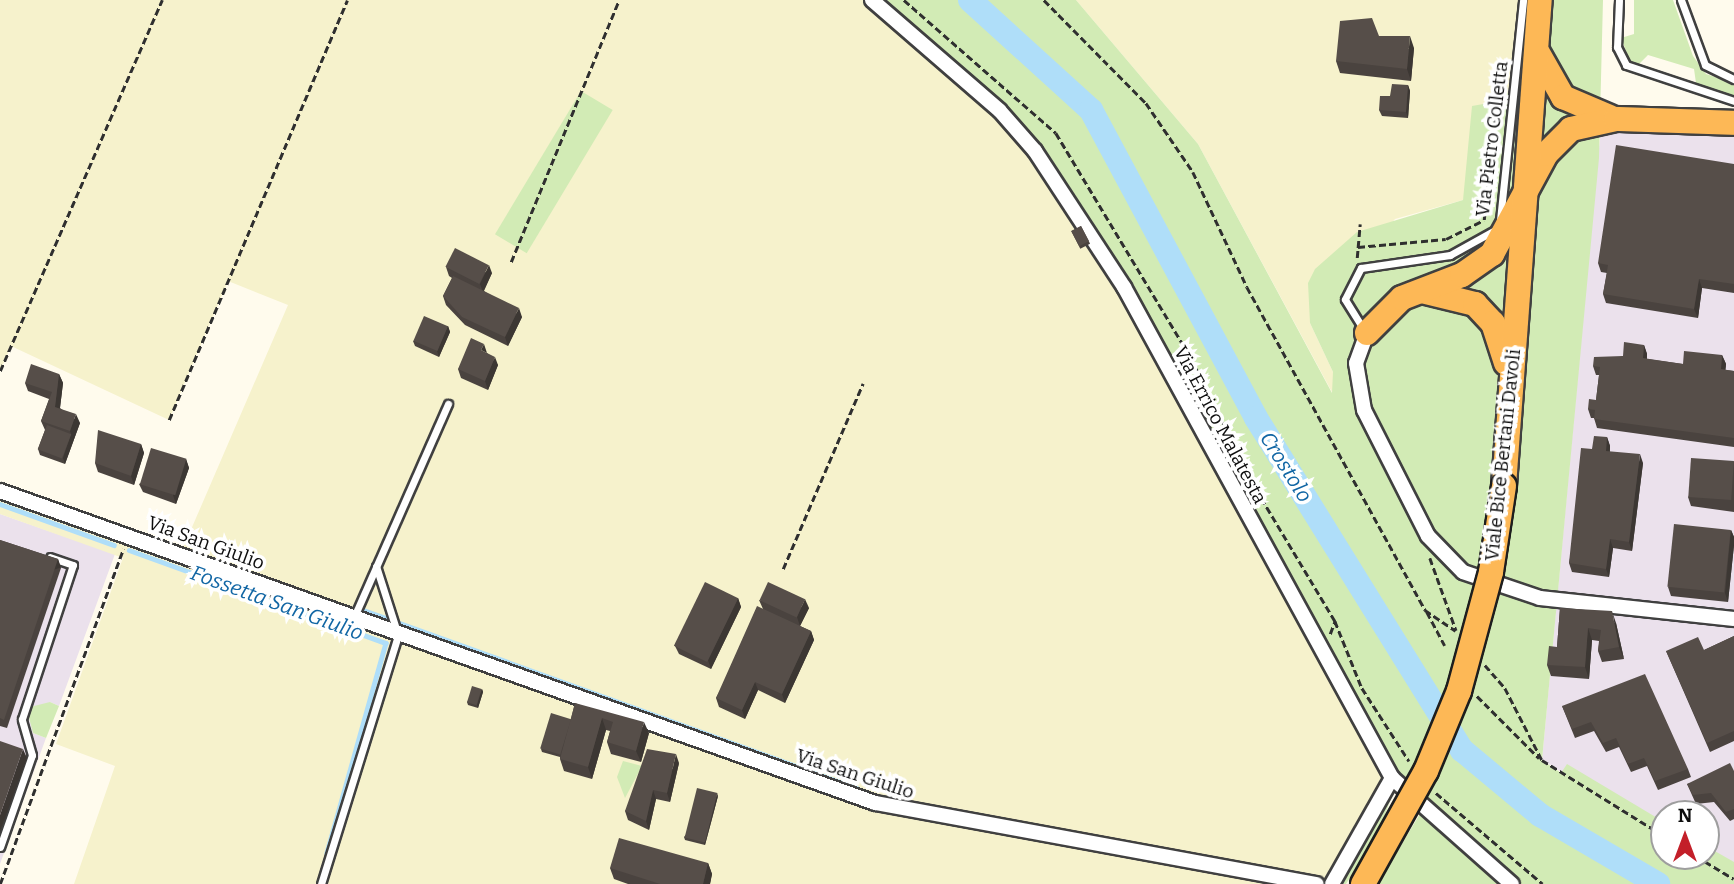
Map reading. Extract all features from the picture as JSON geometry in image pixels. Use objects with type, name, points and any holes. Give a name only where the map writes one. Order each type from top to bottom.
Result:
[{"type":"highway","name":"Viale Bice Bertani Davoli","points":[[1363,884],[1421,780],[1458,691],[1489,584],[1504,486],[1540,0]]},
{"type":"highway","points":[[1536,49],[1563,97],[1616,119]]},
{"type":"highway","points":[[1367,332],[1394,303],[1483,262],[1501,244],[1526,193],[1560,136],[1616,119],[1734,123]]},
{"type":"highway","points":[[1418,290],[1463,298],[1486,314],[1511,383]]},
{"type":"street","name":"Via Errico Malatesta","points":[[872,0],[1000,111],[1067,197],[1392,778],[1511,884]]},
{"type":"street","points":[[1367,332],[1356,363],[1360,401],[1432,540],[1463,572],[1515,593],[1734,619]]},
{"type":"street","name":"Via San Giulio","points":[[0,491],[398,635],[904,812],[1317,884]]},
{"type":"street","points":[[1332,884],[1392,778]]},
{"type":"lane","name":"Via Pietro Colletta","points":[[1367,332],[1345,299],[1361,268],[1450,256],[1497,228],[1523,0]]},
{"type":"lane","points":[[1619,0],[1617,47],[1626,65],[1734,101]]},
{"type":"lane","points":[[1681,0],[1705,65],[1734,79]]},
{"type":"lane","points":[[354,617],[448,404]]},
{"type":"lane","points":[[0,847],[32,754],[22,719],[73,565],[36,552]]},
{"type":"lane","points":[[321,884],[398,635],[376,566]]},
{"type":"path","points":[[0,371],[162,0]]},
{"type":"path","points":[[169,420],[346,0]]},
{"type":"path","points":[[511,262],[620,0]]},
{"type":"path","points":[[1044,0],[1146,103],[1193,172],[1247,287],[1445,646]]},
{"type":"path","points":[[1360,224],[1358,247],[1446,239],[1484,219],[1497,97],[1514,86]]},
{"type":"path","points":[[783,569],[863,383]]},
{"type":"path","points":[[1432,540],[1430,556],[1455,631]]},
{"type":"path","name":"Via San Giulio","points":[[0,884],[123,550]]},
{"type":"path","points":[[1425,610],[1465,641]]},
{"type":"path","points":[[1335,621],[1362,688],[1416,769]]},
{"type":"path","points":[[1479,658],[1505,688],[1542,760]]},
{"type":"path","points":[[1475,694],[1542,760],[1650,827]]},
{"type":"path","points":[[1430,787],[1512,862],[1543,884]]},
{"type":"shaded area","points":[[0,0],[875,0],[1035,145],[1067,191],[1397,781],[1339,884],[74,884],[115,766],[56,744],[123,558],[0,514],[0,491],[180,555],[288,305],[228,281],[169,420],[11,346],[0,371]]},
{"type":"shaded area","points":[[1076,0],[1523,0],[1515,86],[1500,101],[1463,200],[1395,219],[1310,323],[1333,372],[1333,394],[1198,144]]},
{"type":"shaded area","points":[[1603,106],[1734,114],[1734,883],[1720,870],[1720,800],[1650,800],[1650,829],[1542,760]]},
{"type":"shaded area","points":[[0,514],[115,554],[59,706],[50,702],[33,733],[46,738],[0,864]]},
{"type":"green space","points":[[875,0],[1076,0],[1198,144],[1332,393],[1333,372],[1310,323],[1308,283],[1315,269],[1357,232],[1463,200],[1472,106],[1500,101],[1514,86],[1523,0],[1603,0],[1599,158],[1542,760],[1561,773],[1567,764],[1650,814],[1650,870],[1720,870],[1720,854],[1734,862],[1734,884],[1518,884],[1397,781],[1035,146]]},
{"type":"green space","points":[[1634,0],[1673,0],[1693,56],[1706,74],[1734,83],[1734,96],[1696,83],[1694,69],[1648,55],[1638,65],[1630,61],[1621,38],[1634,34]]},
{"type":"green space","points":[[581,91],[613,110],[527,253],[495,234]]},
{"type":"green space","points":[[50,702],[59,706],[46,738],[33,733],[28,714],[30,707]]},
{"type":"green space","points":[[623,761],[642,766],[625,798],[617,777]]},
{"type":"green space","points":[[1393,793],[1379,831],[1346,884],[1339,884]]},
{"type":"green space","points":[[1421,812],[1507,884],[1378,884]]},
{"type":"building","points":[[1372,18],[1379,36],[1410,36],[1407,69],[1336,61],[1340,21]]},
{"type":"building","points":[[1493,71],[1502,73],[1501,79],[1492,78]]},
{"type":"building","points":[[1392,84],[1408,85],[1406,112],[1379,110],[1380,96],[1390,96]]},
{"type":"building","points":[[1616,145],[1734,164],[1734,284],[1699,279],[1694,309],[1603,294],[1608,265],[1598,263]]},
{"type":"building","points":[[1081,226],[1089,241],[1079,246],[1071,231]]},
{"type":"building","points":[[455,248],[489,265],[479,284],[445,267]]},
{"type":"building","points":[[453,276],[519,308],[505,337],[462,317],[443,296]]},
{"type":"building","points":[[424,316],[448,326],[437,351],[413,341]]},
{"type":"building","points":[[471,338],[484,344],[481,350],[495,357],[485,381],[458,369]]},
{"type":"building","points":[[1624,342],[1644,345],[1643,358],[1683,364],[1684,351],[1722,355],[1721,369],[1734,371],[1734,438],[1594,419],[1595,410],[1588,409],[1589,399],[1596,400],[1600,367],[1593,366],[1594,357],[1623,356]]},
{"type":"building","points":[[31,364],[59,374],[55,407],[76,414],[70,431],[41,421],[52,392],[25,383]]},
{"type":"building","points":[[47,425],[71,434],[62,459],[38,449]]},
{"type":"building","points":[[98,430],[141,444],[131,476],[95,463]]},
{"type":"building","points":[[1594,436],[1607,437],[1606,451],[1640,454],[1629,542],[1610,539],[1606,569],[1569,563],[1581,448],[1592,449]]},
{"type":"building","points":[[151,448],[186,459],[175,495],[140,484]]},
{"type":"building","points":[[1691,458],[1734,461],[1731,500],[1688,497]]},
{"type":"building","points":[[1674,524],[1731,530],[1724,593],[1667,587]]},
{"type":"building","points":[[0,540],[58,559],[4,720],[0,718]]},
{"type":"building","points":[[705,582],[738,598],[707,662],[674,646]]},
{"type":"building","points":[[768,582],[805,599],[797,617],[760,600]]},
{"type":"building","points":[[757,606],[811,631],[782,694],[755,682],[742,710],[716,698]]},
{"type":"building","points":[[1560,608],[1612,611],[1619,647],[1598,651],[1601,630],[1588,628],[1585,667],[1547,665],[1549,646],[1557,647]]},
{"type":"building","points":[[1734,636],[1734,731],[1707,743],[1666,651],[1698,637],[1704,650]]},
{"type":"building","points":[[1645,674],[1688,769],[1655,781],[1644,758],[1628,764],[1616,738],[1603,743],[1591,722],[1572,729],[1562,706]]},
{"type":"building","points":[[472,686],[482,689],[477,705],[467,702]]},
{"type":"building","points":[[575,703],[644,722],[636,751],[607,742],[613,722],[602,718],[588,767],[560,759]]},
{"type":"building","points":[[551,713],[571,719],[560,755],[540,748]]},
{"type":"building","points":[[0,741],[23,749],[0,815]]},
{"type":"building","points":[[647,749],[676,754],[667,793],[653,790],[646,821],[625,811]]},
{"type":"building","points":[[1730,763],[1734,771],[1734,809],[1726,812],[1720,800],[1717,800],[1711,793],[1693,795],[1687,784]]},
{"type":"building","points":[[697,788],[717,793],[705,843],[685,837]]},
{"type":"building","points":[[619,838],[708,863],[703,884],[660,884],[610,868]]},
{"type":"waterway","name":"Crostolo","points":[[970,0],[1091,110],[1256,418],[1462,750],[1540,815],[1658,884]]},
{"type":"waterway","name":"Fossetta San Giulio","points":[[0,504],[114,545]]},
{"type":"waterway","name":"Fossetta San Giulio","points":[[129,550],[386,643],[327,853]]},
{"type":"waterway","points":[[358,608],[857,788]]}]
